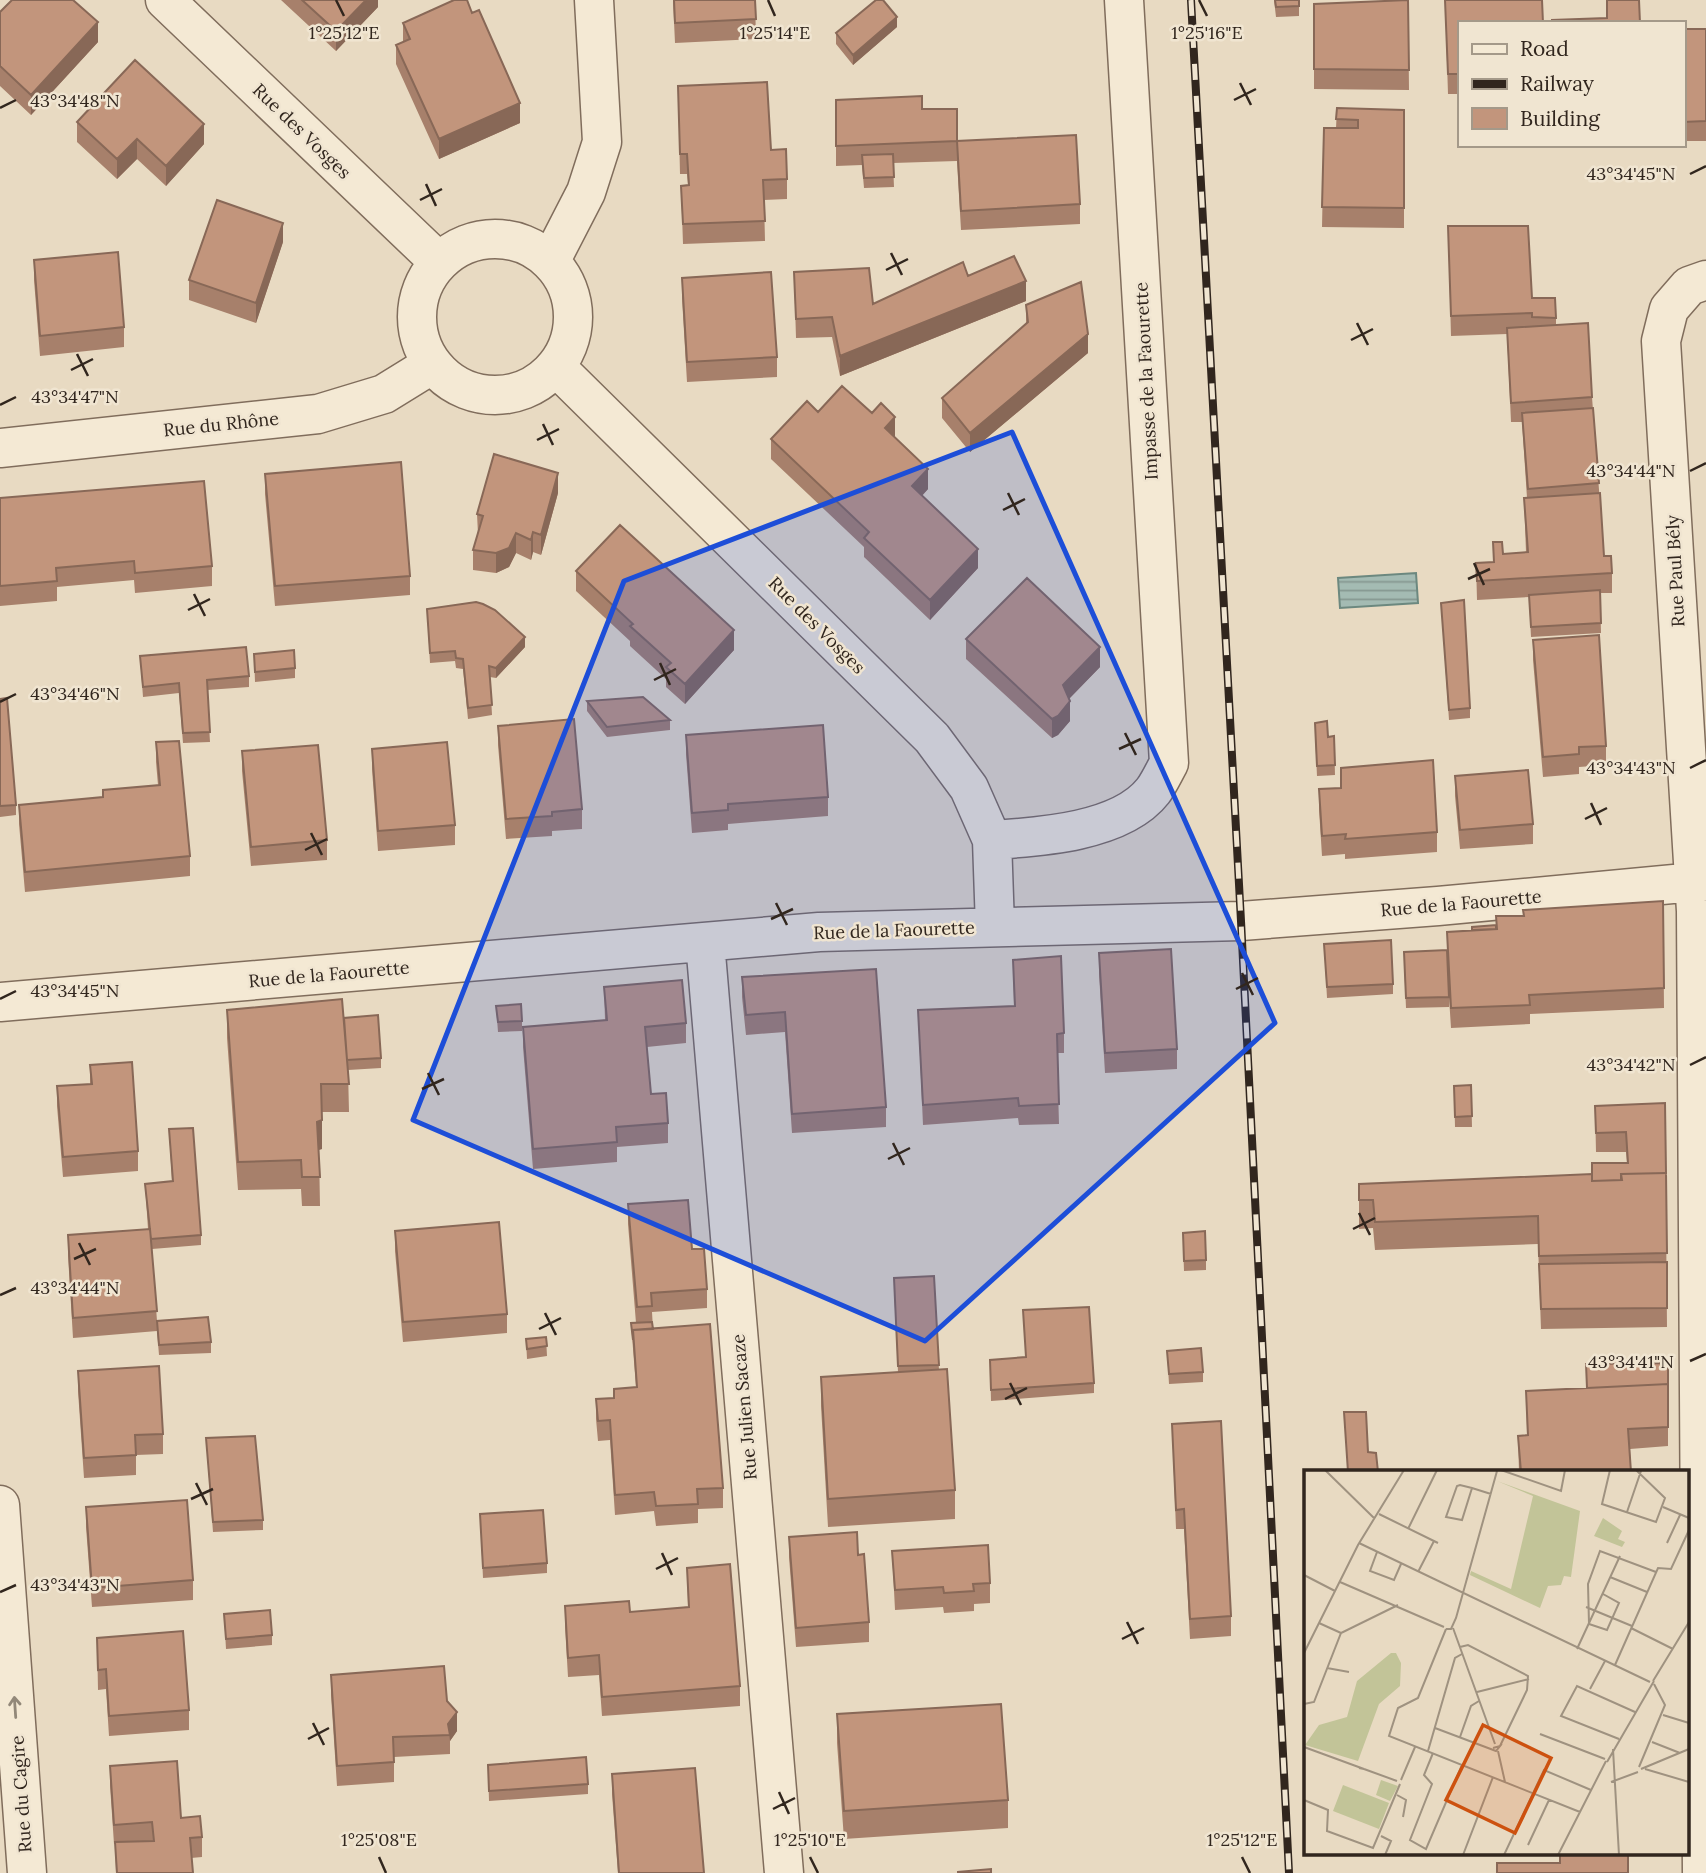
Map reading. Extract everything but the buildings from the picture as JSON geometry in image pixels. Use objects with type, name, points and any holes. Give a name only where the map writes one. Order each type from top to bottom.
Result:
[{"type":"street","name":"Rue des Vosges","points":[[165,0],[438,261]]},
{"type":"street","points":[[551,260],[586,192],[602,142],[594,0]]},
{"type":"street","name":"Impasse de la Faourette","points":[[992,840],[1067,834],[1123,815],[1152,792],[1169,763],[1124,0]]},
{"type":"street","points":[[484,239],[523,243],[551,260],[570,292],[573,330],[555,367],[544,379],[519,393],[491,396],[451,384],[431,365],[416,331],[418,296],[438,261],[457,248],[484,239]]},
{"type":"street","name":"Rue Paul Bély","points":[[1702,1873],[1696,911],[1700,881],[1661,341],[1669,309],[1689,286],[1706,280]]},
{"type":"street","name":"Rue du Rhône","points":[[0,448],[318,414],[384,394],[431,365]]},
{"type":"street","name":"Rue des Vosges","points":[[555,367],[932,738],[969,788],[992,840],[995,927]]},
{"type":"street","name":"Rue de la Faourette","points":[[0,1002],[819,932],[1241,921],[1700,881]]},
{"type":"street","name":"Rue Julien Sacaze","points":[[705,942],[784,1873]]},
{"type":"street","name":"Rue du Cagire","points":[[0,1505],[27,1873]]},
{"type":"highlighted area","points":[[1012,432],[1275,1023],[925,1341],[413,1120],[624,581]]},
{"type":"water","points":[[1416,573],[1418,603],[1340,608],[1338,578]]},
{"type":"railway","points":[[1191,0],[1289,1873]]}]
